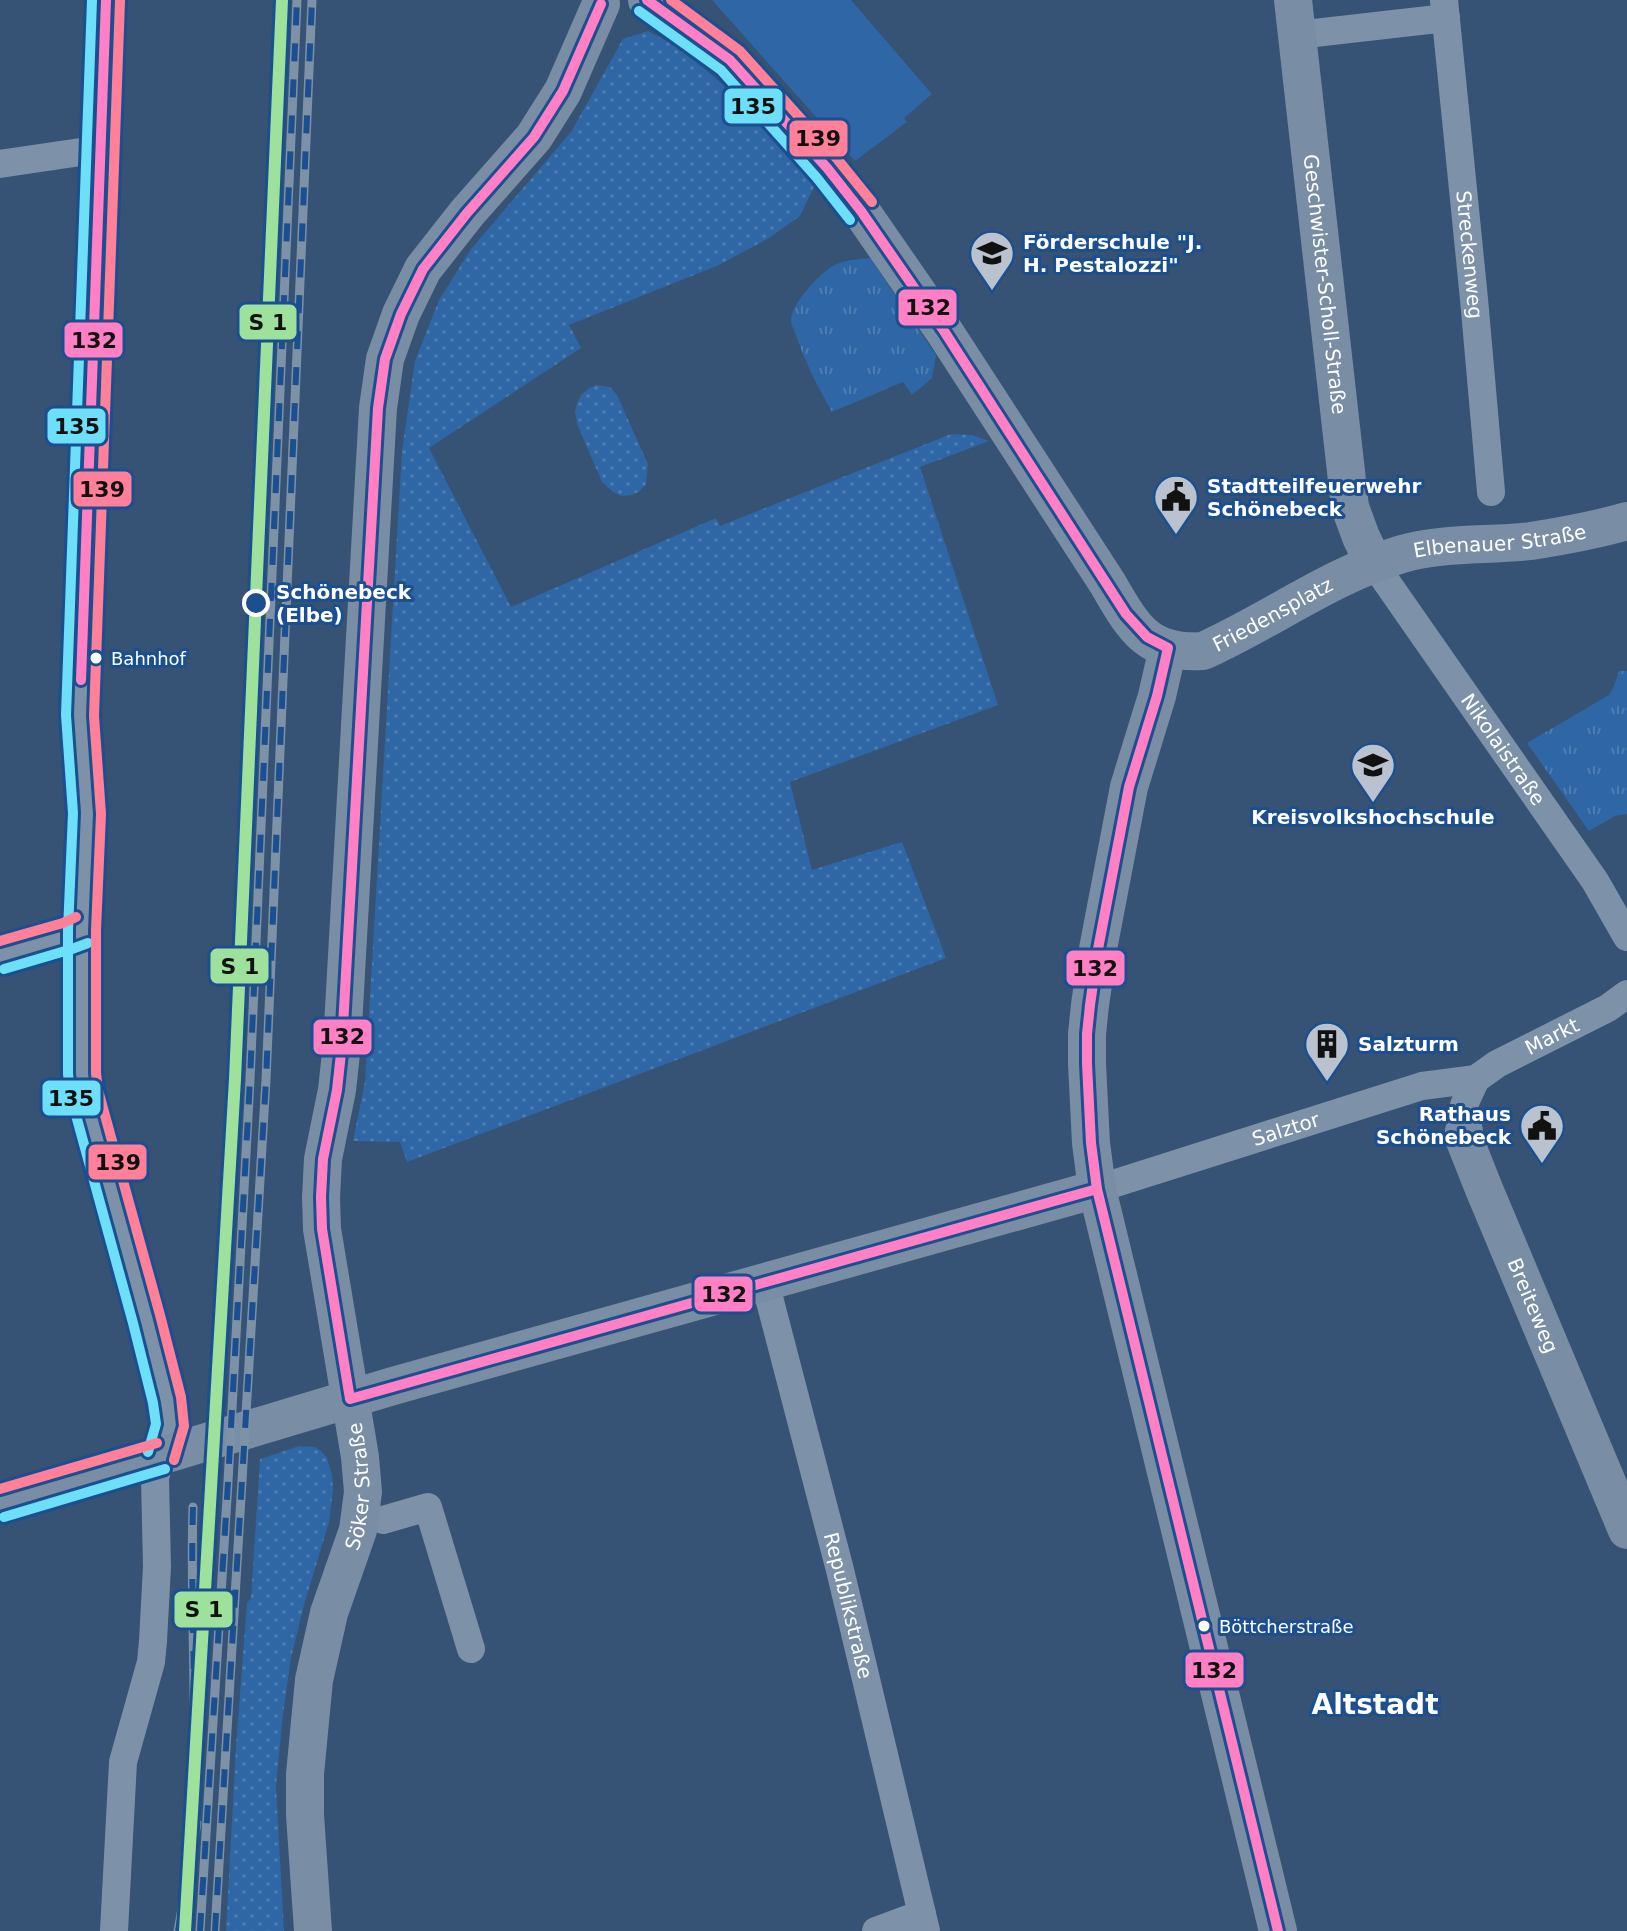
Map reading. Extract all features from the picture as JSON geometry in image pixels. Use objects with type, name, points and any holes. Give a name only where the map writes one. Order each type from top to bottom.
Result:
[{"type":"street","points":[[106,0],[80,716],[87,813],[82,930],[82,1074],[84,1093],[147,1319],[170,1425],[155,1478],[157,1567],[151,1662],[123,1762],[114,1931]]},
{"type":"street","points":[[647,0],[730,60],[828,169],[869,222],[974,375],[1128,619],[1150,640],[1168,648],[1129,787],[1098,949],[1087,1034],[1091,1143],[1097,1189],[1278,1931]]},
{"type":"street","name":"Söker Straße","points":[[313,1931],[305,1774],[314,1680],[329,1613],[362,1512],[362,1470],[322,1229],[321,1197],[323,1159],[337,1090],[342,1044],[378,408],[385,359],[401,314],[423,269],[534,137],[563,91],[609,1]]},
{"type":"street","name":"Streckenweg","points":[[1295,18],[1445,9],[1491,492]]},
{"type":"street","name":"Geschwister-Scholl-Straße","points":[[1295,18],[1350,507],[1374,564]]},
{"type":"street","points":[[0,164],[101,149]]},
{"type":"street","name":"Elbenauer Straße","points":[[1374,564],[1404,553],[1531,541],[1627,521]]},
{"type":"street","name":"Friedensplatz","points":[[1168,648],[1186,652],[1203,651],[1374,564]]},
{"type":"street","name":"Nikolaistraße","points":[[1374,564],[1595,881],[1627,937]]},
{"type":"street","points":[[0,956],[82,930]]},
{"type":"street","name":"Markt","points":[[1476,1079],[1497,1064],[1608,1008],[1627,994]]},
{"type":"street","name":"Salztor","points":[[1097,1189],[1416,1088],[1476,1079]]},
{"type":"street","name":"Breiteweg","points":[[1476,1079],[1464,1105],[1465,1141],[1627,1530]]},
{"type":"street","points":[[0,1504],[350,1399],[1097,1189]]},
{"type":"street","name":"Republikstraße","points":[[765,1282],[840,1570],[924,1923]]},
{"type":"street","points":[[383,1520],[428,1507],[471,1649]]},
{"type":"street","points":[[876,1931],[924,1923]]},
{"type":"green space","points":[[712,0],[851,0],[932,94],[904,118],[907,122],[855,161]]},
{"type":"green space","points":[[648,31],[695,61],[717,80],[797,166],[814,187],[800,216],[769,238],[719,265],[569,325],[581,348],[429,448],[511,607],[716,518],[720,526],[951,434],[972,435],[989,441],[920,467],[998,705],[790,782],[812,870],[902,842],[946,958],[407,1162],[400,1142],[353,1141],[365,1082],[402,451],[415,361],[439,300],[471,249],[571,132],[623,39]]},
{"type":"green space","points":[[870,258],[936,355],[932,378],[912,395],[903,382],[832,412],[804,357],[792,324],[792,313],[807,290],[827,270],[846,261]]},
{"type":"green space","points":[[597,385],[610,387],[617,395],[648,464],[646,484],[632,495],[621,496],[602,482],[577,424],[575,411],[581,395]]},
{"type":"green space","points":[[1619,671],[1627,671],[1627,814],[1615,816],[1589,831],[1527,743],[1609,695]]},
{"type":"green space","points":[[299,1446],[315,1447],[327,1458],[333,1490],[329,1522],[291,1658],[283,1714],[276,1786],[284,1931],[226,1931],[236,1746],[247,1603],[251,1598],[260,1459]]},
{"type":"railway","points":[[200,1931],[250,1080],[297,0]]},
{"type":"railway","points":[[215,1931],[266,1080],[312,0]]},
{"type":"railway","points":[[193,1507],[193,1790]]},
{"type":"railway","points":[[178,1931],[197,1823]]},
{"type":"transit line","name":"135","points":[[92,0],[66,715],[73,813],[68,930],[68,1074],[71,1097],[153,1403],[156,1424],[148,1452]]},
{"type":"transit line","name":"132","points":[[81,680],[106,0]]},
{"type":"transit line","points":[[185,1931],[235,1079],[282,0]]},
{"type":"transit line","name":"132","points":[[647,0],[730,60],[828,169],[944,331],[1126,614],[1147,637],[1168,648]]},
{"type":"transit line","name":"139","points":[[671,0],[740,51],[872,202]]},
{"type":"transit line","name":"139","points":[[120,1],[94,716],[101,814],[96,930],[96,1073],[181,1397],[184,1426],[174,1460]]},
{"type":"transit line","name":"132","points":[[350,1399],[322,1229],[321,1197],[323,1159],[337,1090],[342,1044],[378,408],[385,359],[401,314],[423,269],[534,137],[563,91],[601,4]]},
{"type":"transit line","name":"135","points":[[639,11],[721,70],[850,220]]},
{"type":"transit line","name":"132","points":[[1168,648],[1129,787],[1098,949],[1087,1034],[1091,1143],[1097,1189],[1278,1931]]},
{"type":"transit line","name":"139","points":[[0,941],[76,917]]},
{"type":"transit line","name":"135","points":[[4,969],[88,943]]},
{"type":"transit line","name":"132","points":[[350,1399],[1097,1189]]},
{"type":"transit line","name":"139","points":[[0,1489],[157,1443]]},
{"type":"transit line","name":"135","points":[[4,1517],[165,1469]]},
{"type":"place","name":"Förderschule \"J. H. Pestalozzi\"","points":[[992,292]]},
{"type":"place","name":"Stadtteilfeuerwehr Schönebeck","points":[[1176,536]]},
{"type":"place","name":"Schönebeck (Elbe)","points":[[256,603]]},
{"type":"place","name":"Bahnhof","points":[[96,658]]},
{"type":"place","name":"Kreisvolkshochschule","points":[[1373,804]]},
{"type":"place","name":"Salzturm","points":[[1327,1083]]},
{"type":"place","name":"Rathaus Schönebeck","points":[[1542,1165]]},
{"type":"place","name":"Böttcherstraße","points":[[1204,1626]]},
{"type":"district","name":"Altstadt","points":[[1375,1704]]}]
